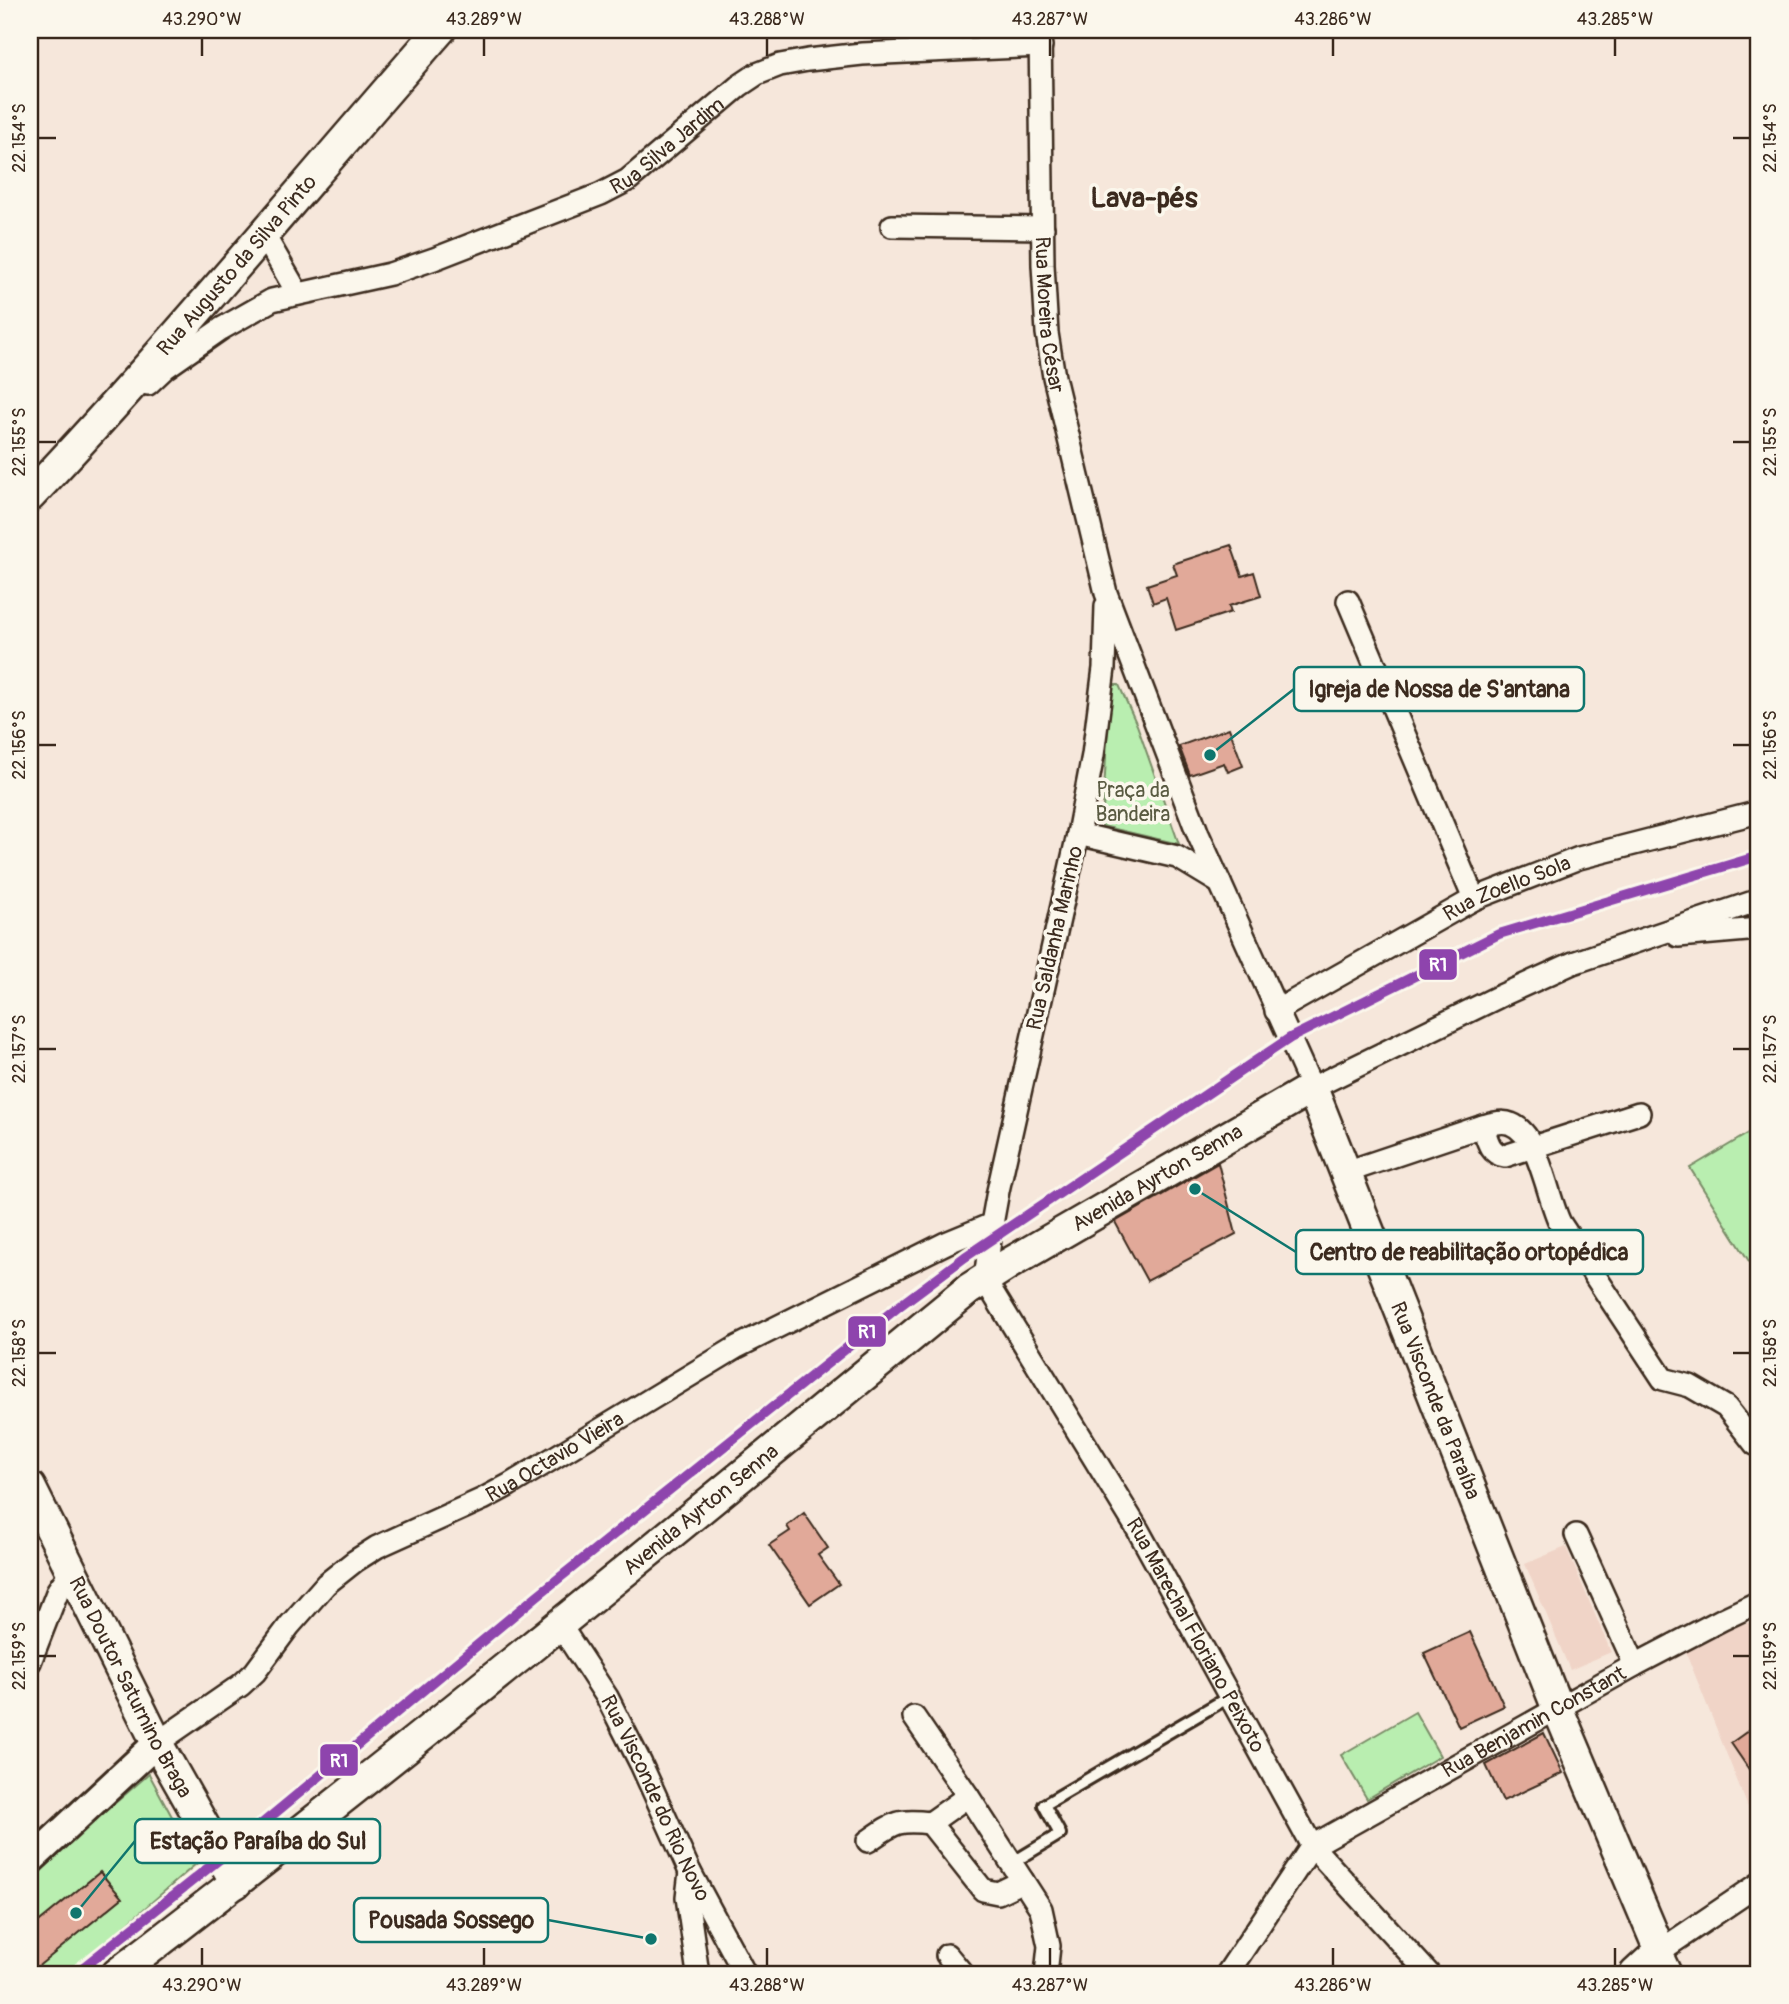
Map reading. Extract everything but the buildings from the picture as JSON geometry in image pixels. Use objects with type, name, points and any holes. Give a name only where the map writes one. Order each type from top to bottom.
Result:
[{"type":"main road","name":"Rua Augusto da Silva Pinto","points":[[30,496],[264,235],[440,30]]},
{"type":"main road","name":"Rua Visconde da Paraíba","points":[[1312,1088],[1557,1707],[1665,1963]]},
{"type":"main road","name":"Avenida Ayrton Senna","points":[[117,1974],[560,1625],[969,1289],[1312,1088]]},
{"type":"main road","name":"Rua Doutor Saturnino Braga","points":[[30,1487],[157,1743],[236,1882]]},
{"type":"main road","points":[[1635,1974],[1665,1963]]},
{"type":"street","name":"Rua Moreira César","points":[[1040,38],[1043,265],[1047,333],[1054,377],[1106,593]]},
{"type":"street","name":"Rua Silva Jardim","points":[[75,448],[165,368],[272,300],[390,274],[601,194],[628,180],[739,86],[757,74],[780,65],[808,60],[1040,38]]},
{"type":"street","points":[[892,226],[1043,228]]},
{"type":"street","points":[[264,235],[298,293]]},
{"type":"street","name":"Rua Saldanha Marinho","points":[[985,1280],[992,1224],[1093,755],[1101,703],[1106,593]]},
{"type":"street","name":"Rua Visconde da Paraíba","points":[[1106,593],[1198,834],[1312,1088]]},
{"type":"street","points":[[1348,601],[1474,899]]},
{"type":"street","name":"Rua Zoello Sola","points":[[1276,1011],[1474,899],[1579,858],[1759,812]]},
{"type":"street","points":[[1078,834],[1177,858],[1220,883]]},
{"type":"street","points":[[1177,858],[1192,845],[1198,834]]},
{"type":"street","points":[[1312,1088],[1560,968],[1759,900]]},
{"type":"street","points":[[1643,939],[1759,929]]},
{"type":"street","points":[[1483,1126],[1492,1150],[1500,1155],[1510,1155],[1639,1113]]},
{"type":"street","points":[[1346,1172],[1483,1126],[1511,1124],[1525,1136],[1533,1148],[1553,1210],[1560,1223],[1663,1379],[1690,1386],[1726,1407],[1757,1444]]},
{"type":"street","name":"Rua Octavio Vieira","points":[[157,1743],[241,1685],[255,1672],[289,1626],[326,1584],[377,1547],[509,1485],[737,1347],[946,1243],[992,1224]]},
{"type":"street","name":"Rua Marechal Floriano Peixoto","points":[[985,1280],[1138,1530],[1312,1846],[1429,1974]]},
{"type":"street","points":[[1576,1535],[1635,1665]]},
{"type":"street","points":[[30,1661],[58,1590],[72,1570]]},
{"type":"street","name":"Rua Benjamin Constant","points":[[1312,1846],[1557,1707],[1759,1602]]},
{"type":"street","name":"Rua Visconde do Rio Novo","points":[[560,1625],[607,1697],[641,1763],[690,1872],[745,1974]]},
{"type":"street","points":[[914,1717],[1041,1909],[1049,1946],[1046,1974]]},
{"type":"street","points":[[30,1861],[157,1743]]},
{"type":"street","points":[[867,1841],[896,1822],[930,1823],[968,1796]]},
{"type":"street","points":[[930,1823],[983,1890],[998,1894],[1017,1872]]},
{"type":"street","points":[[1227,1974],[1312,1846]]},
{"type":"street","points":[[690,1872],[687,1897],[698,1974]]},
{"type":"street","points":[[1665,1963],[1759,1884]]},
{"type":"street","points":[[947,1955],[963,1974]]},
{"type":"lane","points":[[1017,1872],[1060,1834],[1044,1805],[1229,1697]]},
{"type":"shaded area","points":[[1566,1547],[1611,1652],[1570,1670],[1525,1564]]},
{"type":"shaded area","points":[[1759,1621],[1759,1835],[1685,1650],[1733,1626]]},
{"type":"green space","name":"Praça da Bandeira","points":[[1113,685],[1119,685],[1137,725],[1179,844],[1102,826]]},
{"type":"green space","points":[[1759,1127],[1759,1277],[1690,1168]]},
{"type":"green space","points":[[1415,1712],[1440,1756],[1367,1799],[1341,1755]]},
{"type":"green space","points":[[149,1774],[197,1863],[69,1974],[30,1974],[30,1876]]},
{"type":"transit line","name":"R1","points":[[75,1974],[222,1857],[538,1595],[898,1307],[965,1257],[1290,1038],[1499,934],[1759,856]]},
{"type":"place","name":"Igreja de Nossa de S'antana","points":[[1210,755]]},
{"type":"place","name":"Centro de reabilitação ortopédica","points":[[1195,1189]]},
{"type":"place","name":"Estação Paraíba do Sul","points":[[76,1913]]},
{"type":"place","name":"Pousada Sossego","points":[[651,1939]]},
{"type":"district","name":"Lava-pés","points":[[1144,198]]}]
